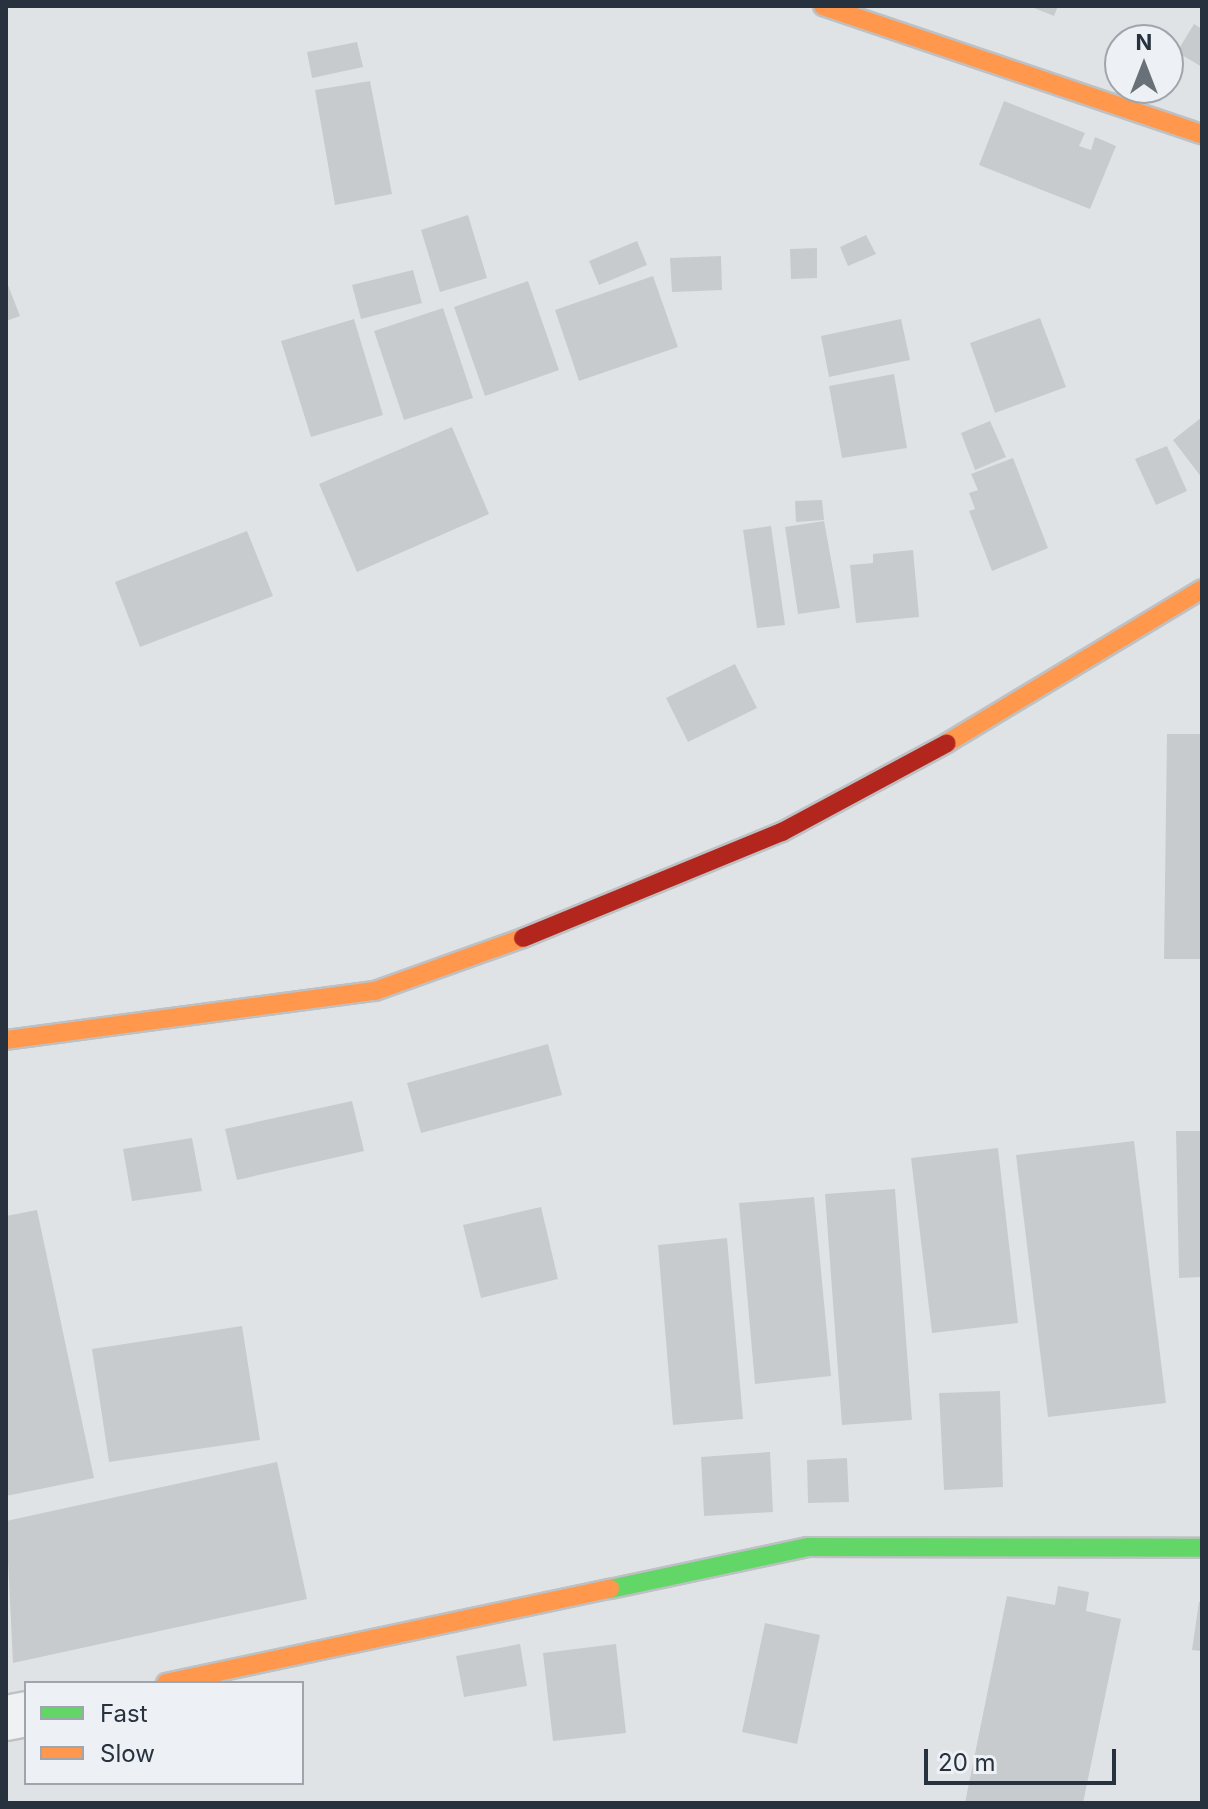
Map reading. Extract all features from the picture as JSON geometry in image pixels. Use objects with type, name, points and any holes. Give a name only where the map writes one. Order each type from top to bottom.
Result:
[{"type":"street","points":[[823,6],[1202,134]]},
{"type":"street","points":[[6,1040],[375,991],[562,924],[782,832],[1024,701],[1202,589]]},
{"type":"street","points":[[175,1681],[807,1547],[1202,1548]]},
{"type":"building","points":[[1029,6],[1058,6],[1054,16]]},
{"type":"building","points":[[1194,24],[1202,29],[1202,67],[1184,56],[1184,40]]},
{"type":"building","points":[[357,42],[363,67],[312,78],[307,52]]},
{"type":"building","points":[[370,81],[392,194],[335,205],[315,90]]},
{"type":"building","points":[[1004,101],[1085,133],[1079,146],[1091,150],[1095,137],[1116,146],[1090,209],[979,165]]},
{"type":"building","points":[[468,215],[487,278],[440,292],[421,230]]},
{"type":"building","points":[[866,235],[876,254],[848,266],[840,247]]},
{"type":"building","points":[[637,241],[647,265],[599,285],[589,261]]},
{"type":"building","points":[[817,248],[817,278],[791,279],[790,249]]},
{"type":"building","points":[[721,256],[722,290],[672,292],[670,258]]},
{"type":"building","points":[[413,270],[422,303],[361,319],[352,285]]},
{"type":"building","points":[[653,276],[678,347],[579,381],[555,310]]},
{"type":"building","points":[[6,280],[20,316],[6,321]]},
{"type":"building","points":[[528,281],[559,370],[485,396],[454,307]]},
{"type":"building","points":[[443,308],[473,398],[404,420],[374,331]]},
{"type":"building","points":[[1040,318],[1066,387],[995,413],[970,343]]},
{"type":"building","points":[[354,319],[383,415],[311,437],[281,341]]},
{"type":"building","points":[[901,319],[910,360],[829,377],[821,336]]},
{"type":"building","points":[[894,374],[907,448],[842,458],[829,386]]},
{"type":"building","points":[[1202,417],[1202,478],[1173,440]]},
{"type":"building","points":[[990,421],[1006,457],[975,470],[961,433]]},
{"type":"building","points":[[452,427],[489,514],[357,572],[319,484]]},
{"type":"building","points":[[1167,446],[1187,491],[1156,505],[1135,459]]},
{"type":"building","points":[[1013,458],[1048,548],[992,571],[969,511],[975,509],[969,493],[978,490],[971,474]]},
{"type":"building","points":[[822,500],[824,520],[796,522],[795,501]]},
{"type":"building","points":[[824,521],[840,608],[798,614],[785,527]]},
{"type":"building","points":[[771,526],[785,625],[757,628],[743,530]]},
{"type":"building","points":[[247,531],[273,596],[140,647],[115,582]]},
{"type":"building","points":[[913,550],[919,617],[856,623],[850,565],[873,563],[873,554]]},
{"type":"building","points":[[735,664],[757,708],[688,742],[666,698]]},
{"type":"building","points":[[1167,734],[1202,734],[1202,959],[1164,959]]},
{"type":"building","points":[[548,1044],[562,1095],[421,1133],[407,1083]]},
{"type":"building","points":[[352,1101],[364,1151],[237,1180],[225,1129]]},
{"type":"building","points":[[1176,1131],[1202,1131],[1202,1277],[1179,1278]]},
{"type":"building","points":[[192,1138],[202,1191],[132,1201],[123,1149]]},
{"type":"building","points":[[1134,1141],[1166,1403],[1048,1417],[1016,1155]]},
{"type":"building","points":[[998,1148],[1018,1323],[932,1333],[911,1158]]},
{"type":"building","points":[[895,1189],[912,1420],[842,1425],[825,1194]]},
{"type":"building","points":[[814,1197],[831,1376],[755,1384],[739,1203]]},
{"type":"building","points":[[541,1207],[558,1279],[481,1298],[463,1225]]},
{"type":"building","points":[[37,1210],[94,1478],[6,1496],[6,1216]]},
{"type":"building","points":[[727,1238],[743,1419],[673,1425],[658,1245]]},
{"type":"building","points":[[242,1326],[260,1440],[109,1462],[92,1349]]},
{"type":"building","points":[[1000,1391],[1003,1487],[944,1490],[939,1393]]},
{"type":"building","points":[[770,1452],[773,1512],[704,1516],[701,1457]]},
{"type":"building","points":[[847,1458],[849,1502],[808,1503],[807,1460]]},
{"type":"building","points":[[277,1462],[307,1599],[13,1663],[6,1521]]},
{"type":"building","points":[[1058,1586],[1089,1592],[1086,1611],[1121,1619],[1083,1803],[965,1803],[1007,1596],[1055,1605]]},
{"type":"building","points":[[1199,1602],[1202,1602],[1202,1651],[1192,1650]]},
{"type":"building","points":[[765,1623],[820,1635],[797,1744],[742,1732]]},
{"type":"building","points":[[520,1644],[527,1686],[464,1697],[456,1656]]},
{"type":"building","points":[[616,1644],[626,1733],[553,1741],[543,1653]]},
{"type":"traffic: fast","points":[[610,1589],[807,1547],[1202,1548]]},
{"type":"traffic: slow","points":[[823,6],[1202,134]]},
{"type":"traffic: slow","points":[[947,743],[1202,589]]},
{"type":"traffic: slow","points":[[6,1040],[375,991],[523,938]]},
{"type":"traffic: slow","points":[[175,1681],[610,1589]]},
{"type":"traffic: jam","points":[[523,938],[782,832],[947,743]]}]
